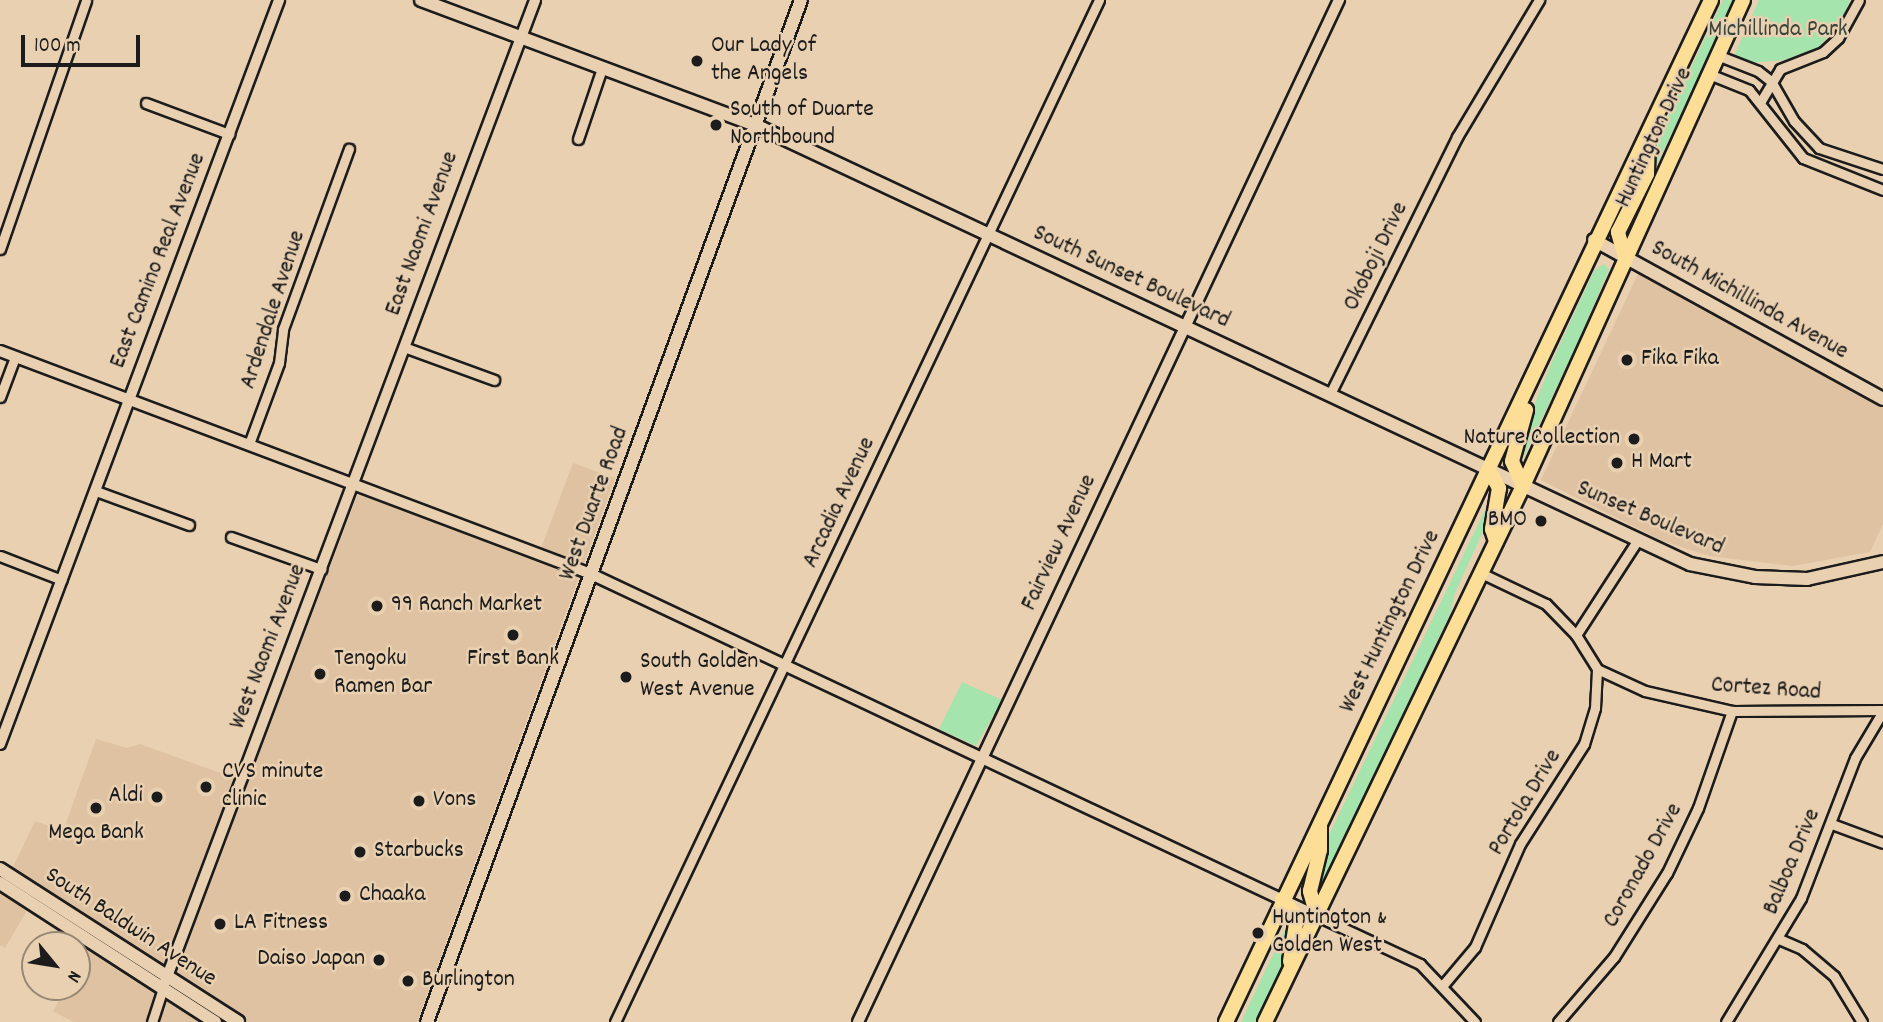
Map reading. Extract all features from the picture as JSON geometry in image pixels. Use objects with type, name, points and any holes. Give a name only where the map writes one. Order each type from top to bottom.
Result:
[{"type":"main road","name":"South Sunset Boulevard","points":[[421,0],[755,125],[1186,325],[1489,470]]},
{"type":"main road","name":"West Duarte Road","points":[[428,1022],[801,0]]},
{"type":"main road","name":"Huntington Drive","points":[[1594,240],[1711,0]]},
{"type":"main road","name":"Huntington Drive","points":[[1625,257],[1743,0]]},
{"type":"main road","points":[[1265,1022],[1522,486],[1625,257],[1618,232],[1647,174],[1648,131]]},
{"type":"main road","name":"South Michillinda Avenue","points":[[1594,240],[1883,399]]},
{"type":"main road","name":"West Huntington Drive","points":[[1226,1022],[1282,899],[1489,470],[1594,240]]},
{"type":"main road","points":[[1522,486],[1512,461],[1530,381]]},
{"type":"main road","points":[[1489,470],[1499,488],[1492,529],[1496,541]]},
{"type":"main road","name":"Sunset Boulevard","points":[[1489,470],[1637,541],[1692,564],[1755,577],[1807,579],[1883,562]]},
{"type":"main road","points":[[1317,916],[1310,891],[1321,850],[1320,822]]},
{"type":"main road","name":"South Baldwin Avenue","points":[[0,869],[165,982],[215,1022]]},
{"type":"main road","name":"South Baldwin Avenue","points":[[0,883],[165,982],[238,1022]]},
{"type":"main road","points":[[1282,899],[1297,917],[1288,973]]},
{"type":"street","points":[[0,249],[86,0]]},
{"type":"street","name":"East Camino Real Avenue","points":[[0,744],[279,0]]},
{"type":"street","name":"East Naomi Avenue","points":[[353,484],[535,0]]},
{"type":"street","name":"Arcadia Avenue","points":[[615,1022],[1099,0]]},
{"type":"street","name":"Fairview Avenue","points":[[858,1022],[1339,0]]},
{"type":"street","name":"Okoboji Drive","points":[[1330,394],[1457,137],[1539,0]]},
{"type":"street","points":[[1761,101],[1780,69],[1823,52],[1838,38],[1858,0]]},
{"type":"street","points":[[1717,55],[1758,71],[1771,81],[1803,133],[1819,148],[1883,169]]},
{"type":"street","points":[[578,139],[602,68]]},
{"type":"street","points":[[1709,74],[1735,81],[1761,101],[1783,136],[1803,158],[1883,190]]},
{"type":"street","points":[[146,103],[229,134]]},
{"type":"street","name":"Ardendale Avenue","points":[[249,444],[279,363],[283,329],[349,149]]},
{"type":"street","points":[[1844,176],[1852,160]]},
{"type":"street","points":[[404,346],[494,380]]},
{"type":"street","points":[[0,351],[591,574],[1409,958],[1444,985],[1475,1022]]},
{"type":"street","points":[[0,397],[15,357]]},
{"type":"street","name":"West Naomi Avenue","points":[[152,1022],[353,484]]},
{"type":"street","points":[[96,491],[189,524]]},
{"type":"street","points":[[231,537],[321,569]]},
{"type":"street","points":[[1576,635],[1637,541]]},
{"type":"street","points":[[0,556],[61,580]]},
{"type":"street","points":[[1481,573],[1546,604],[1576,635],[1597,668]]},
{"type":"street","name":"Cortez Road","points":[[1597,668],[1645,691],[1732,711],[1883,711]]},
{"type":"street","name":"Portola Drive","points":[[1444,985],[1475,947],[1515,854],[1584,744],[1595,708],[1597,668]]},
{"type":"street","name":"Coronado Drive","points":[[1558,1022],[1614,957],[1657,892],[1698,808],[1732,711]]},
{"type":"street","name":"Balboa Drive","points":[[1726,1022],[1779,939],[1832,824],[1855,758],[1883,711]]},
{"type":"street","points":[[1832,824],[1883,843]]},
{"type":"street","points":[[1779,939],[1802,949],[1834,976],[1862,1022]]},
{"type":"shaded area","points":[[1638,274],[1883,407],[1883,524],[1870,552],[1793,566],[1709,556],[1663,541],[1541,480]]},
{"type":"shaded area","points":[[573,463],[615,478],[417,1022],[73,1022],[53,1011],[59,1001],[91,1001],[91,946],[101,928],[40,888],[5,948],[0,945],[0,875],[14,865],[35,821],[63,831],[96,739],[127,748],[140,744],[248,783],[357,496],[364,494],[537,559]]},
{"type":"green space","points":[[1723,0],[1737,0],[1654,170],[1659,136]]},
{"type":"green space","name":"Michillinda Park","points":[[1759,0],[1850,0],[1845,16],[1819,47],[1785,60],[1749,63],[1734,56]]},
{"type":"green space","points":[[1604,264],[1609,269],[1580,338],[1524,456],[1519,457],[1520,439],[1554,357],[1594,271]]},
{"type":"green space","points":[[1494,491],[1491,514],[1455,593],[1450,614],[1317,897],[1316,875],[1329,835]]},
{"type":"green space","points":[[962,682],[1002,700],[976,746],[939,729]]},
{"type":"green space","points":[[1290,918],[1289,948],[1258,1022],[1241,1022]]},
{"type":"place","name":"Our Lady of the Angels","points":[[697,61]]},
{"type":"place","name":"South of Duarte Northbound","points":[[716,125]]},
{"type":"place","name":"Fika Fika","points":[[1627,360]]},
{"type":"place","name":"Nature Collection","points":[[1634,439]]},
{"type":"place","name":"H Mart","points":[[1617,463]]},
{"type":"place","name":"BMO","points":[[1541,521]]},
{"type":"place","name":"99 Ranch Market","points":[[377,606]]},
{"type":"place","name":"First Bank","points":[[513,635]]},
{"type":"place","name":"Tengoku Ramen Bar","points":[[320,674]]},
{"type":"place","name":"South Golden West Avenue","points":[[626,677]]},
{"type":"place","name":"CVS minute clinic","points":[[206,787]]},
{"type":"place","name":"Aldi","points":[[157,797]]},
{"type":"place","name":"Vons","points":[[419,801]]},
{"type":"place","name":"Mega Bank","points":[[96,808]]},
{"type":"place","name":"Starbucks","points":[[360,852]]},
{"type":"place","name":"Chaaka","points":[[345,896]]},
{"type":"place","name":"LA Fitness","points":[[220,924]]},
{"type":"place","name":"Huntington & Golden West","points":[[1258,933]]},
{"type":"place","name":"Daiso Japan","points":[[379,960]]},
{"type":"place","name":"Burlington","points":[[408,981]]}]
